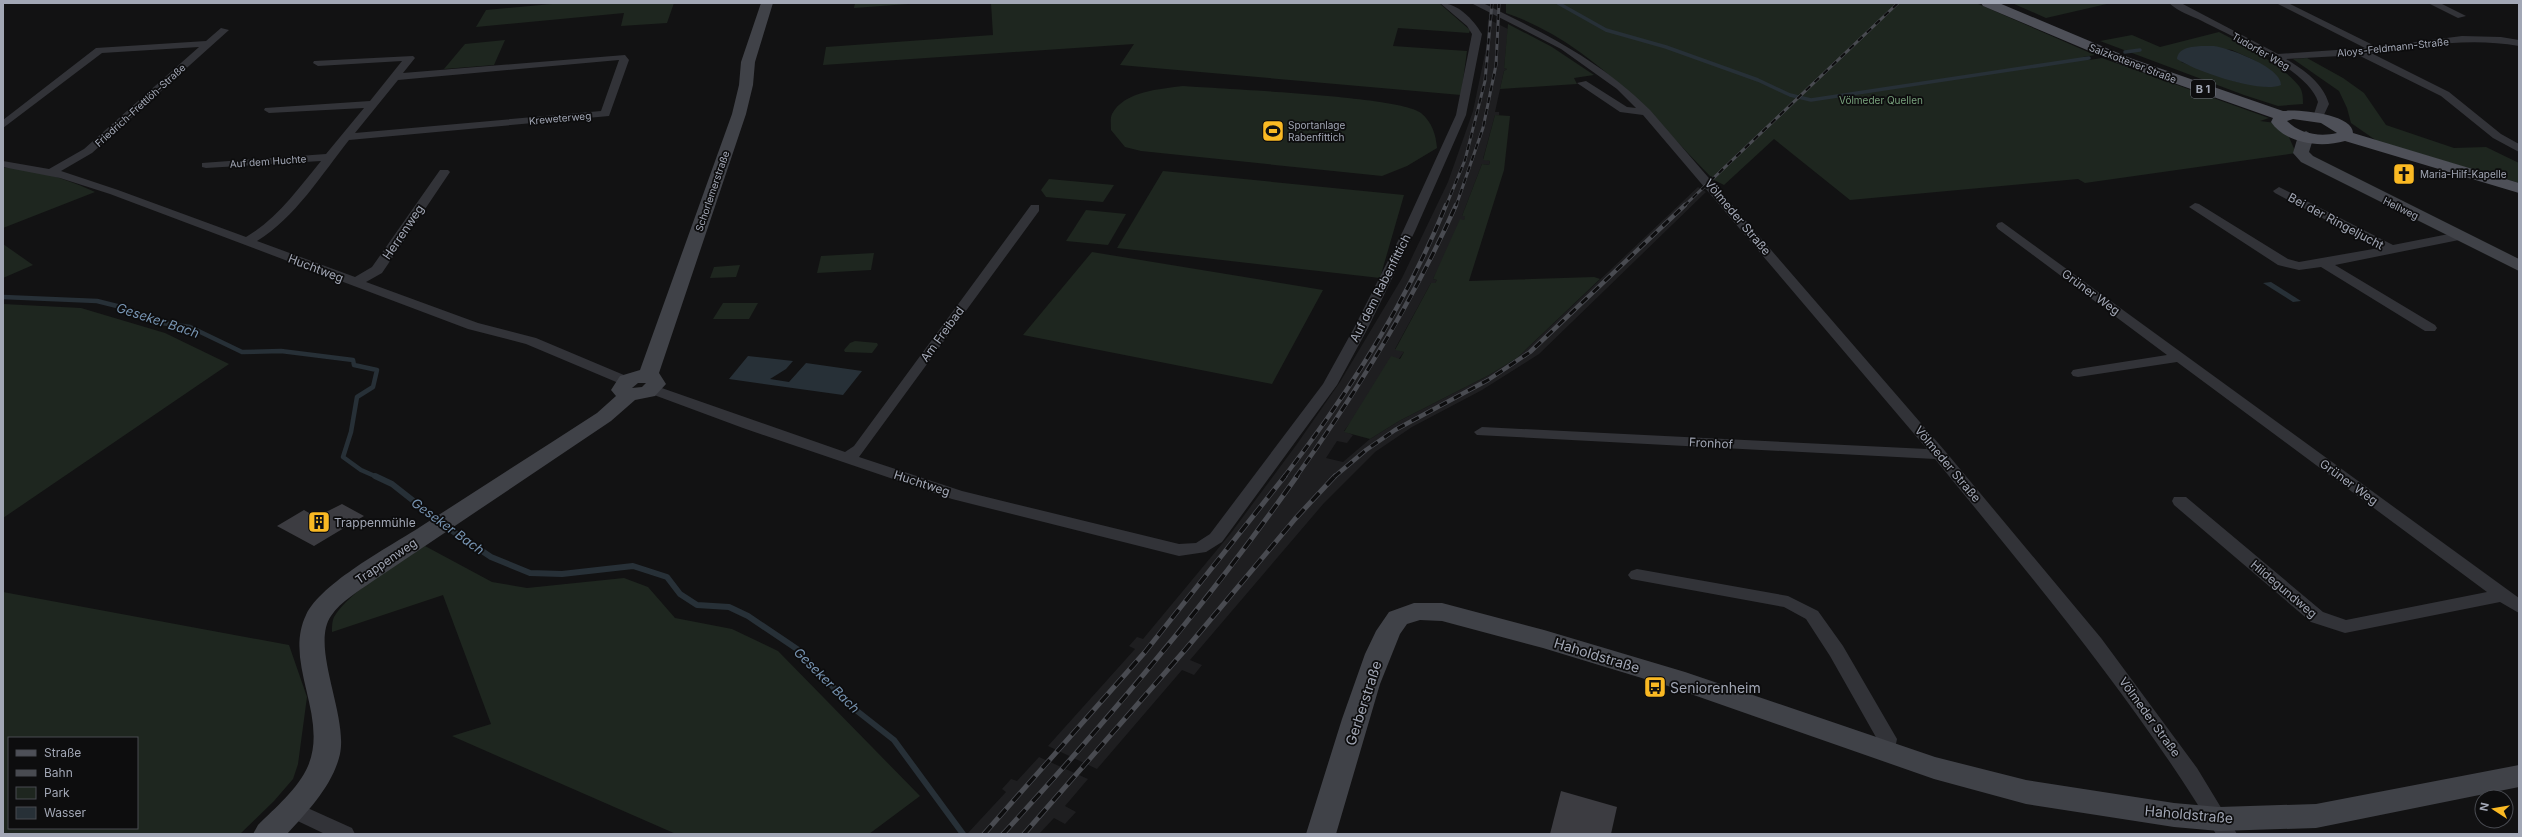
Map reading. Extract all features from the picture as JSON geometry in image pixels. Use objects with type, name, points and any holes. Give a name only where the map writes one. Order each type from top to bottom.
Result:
[{"type":"main road","name":"Salzkottener Straße","points":[[1988,3],[2118,58],[2282,116]]},
{"type":"main road","name":"B 1","points":[[2282,116],[2293,114],[2318,117],[2340,126],[2345,130],[2345,136]]},
{"type":"main road","points":[[2282,116],[2279,122],[2282,126],[2306,136],[2325,139],[2345,136],[2519,188]]},
{"type":"street","name":"Schorlemerstraße","points":[[649,383],[653,365],[677,289],[734,129],[746,85],[748,62],[767,3]]},
{"type":"street","name":"Auf dem Rabenfittich","points":[[1200,548],[1216,538],[1279,456],[1330,385],[1361,328],[1437,170],[1461,115],[1477,34],[1471,24],[1445,3]]},
{"type":"street","name":"Völmeder Straße","points":[[1476,3],[1564,46],[1622,87],[1646,112],[1940,454],[2096,643],[2190,774],[2223,827]]},
{"type":"street","name":"Tudorfer Weg","points":[[2174,3],[2276,57],[2301,75],[2318,91],[2324,104],[2318,117]]},
{"type":"street","points":[[2281,3],[2376,50]]},
{"type":"street","points":[[2433,3],[2461,16]]},
{"type":"street","name":"Friedrich-Frettlöh-Straße","points":[[50,173],[88,151],[224,30]]},
{"type":"street","name":"Aloys-Feldmann-Straße","points":[[2463,41],[2478,39],[2519,43]]},
{"type":"street","name":"Aloys-Feldmann-Straße","points":[[2276,57],[2360,52],[2445,40],[2519,48]]},
{"type":"street","points":[[3,125],[99,50],[208,44]]},
{"type":"street","points":[[2360,52],[2445,94],[2497,136],[2519,149]]},
{"type":"street","name":"Kreweterweg","points":[[346,137],[605,114],[624,60],[622,57],[394,77]]},
{"type":"street","name":"Auf dem Huchte","points":[[247,242],[268,230],[410,58],[318,63]]},
{"type":"street","points":[[1582,83],[1624,110],[1646,112]]},
{"type":"street","points":[[269,110],[372,104]]},
{"type":"street","name":"Hellweg","points":[[2306,136],[2301,153],[2307,159],[2519,266]]},
{"type":"street","name":"Auf dem Huchte","points":[[206,165],[329,157]]},
{"type":"street","name":"Huchtweg","points":[[3,164],[50,173],[114,192],[472,326],[531,341],[628,388]]},
{"type":"street","name":"Herrenweg","points":[[355,283],[377,270],[444,172]]},
{"type":"street","name":"Bei der Ringeljucht","points":[[2279,191],[2392,250]]},
{"type":"street","name":"Bei der Ringeljucht","points":[[2195,207],[2283,262],[2299,266],[2392,250],[2459,236]]},
{"type":"street","name":"Am Freibad","points":[[848,458],[860,449],[1034,208]]},
{"type":"street","name":"Grüner Weg","points":[[2002,226],[2519,607]]},
{"type":"street","points":[[2322,263],[2430,328]]},
{"type":"street","points":[[2078,373],[2180,357]]},
{"type":"street","points":[[628,388],[638,395],[649,383]]},
{"type":"street","name":"Huchtweg","points":[[649,383],[848,458],[958,496],[1179,550],[1200,548]]},
{"type":"street","name":"Trappenweg","points":[[268,834],[292,809],[313,783],[321,770],[326,751],[324,702],[310,640],[318,615],[339,593],[364,575],[604,417],[628,388]]},
{"type":"street","name":"Fronhof","points":[[1482,432],[1940,454]]},
{"type":"street","name":"Hildegundweg","points":[[2180,501],[2317,617],[2345,627],[2502,595]]},
{"type":"street","points":[[1638,575],[1788,602],[1812,614],[1837,652],[1887,739],[1886,752]]},
{"type":"street","name":"Gerberstraße","points":[[1321,834],[1363,695],[1391,627],[1398,618],[1409,612],[1442,612]]},
{"type":"street","name":"Haholdstraße","points":[[1442,612],[1544,639],[1676,679],[1934,768],[2026,792],[2223,827],[2316,816],[2519,776]]},
{"type":"street","points":[[292,809],[346,834]]},
{"type":"shaded area","points":[[1488,19],[1508,29],[1504,68],[1507,69],[1504,71],[1495,112],[1499,112],[1499,115],[1495,115],[1483,159],[1490,161],[1489,165],[1482,164],[1462,216],[1466,216],[1433,279],[1437,280],[1435,283],[1431,283],[1395,349],[1404,352],[1344,431],[1353,435],[1347,443],[1337,441],[1326,458],[1343,462],[1370,439],[1399,421],[1489,375],[1517,358],[1698,187],[1706,192],[1539,354],[1482,390],[1412,427],[1375,452],[1324,503],[1190,660],[1202,665],[1194,675],[1182,670],[1097,769],[1048,746],[1135,649],[1129,646],[1137,637],[1143,639],[1231,533],[1297,444],[1340,382],[1402,278],[1448,182],[1473,111],[1487,44]]},
{"type":"shaded area","points":[[1039,757],[1088,779],[1065,806],[1076,812],[1065,824],[1054,818],[1039,834],[967,834],[1006,792],[1002,789],[1011,779],[1017,781]]},
{"type":"green space","points":[[563,3],[674,3],[667,23],[621,26],[624,13],[476,27],[486,10]]},
{"type":"green space","points":[[855,3],[922,3],[854,8]]},
{"type":"green space","points":[[991,3],[1439,3],[1470,30],[1469,33],[1398,28],[1393,46],[1467,51],[1461,95],[1120,65],[1134,44],[823,65],[826,47],[993,35]]},
{"type":"green space","name":"Völmeder Quellen","points":[[1506,3],[1976,3],[2095,55],[2083,57],[2089,60],[2102,58],[2269,118],[2260,121],[2276,123],[2288,135],[2296,153],[2085,183],[2078,179],[1850,200],[1774,139],[1724,185],[1714,180],[1643,107],[1593,62],[1566,43],[1537,26],[1506,13]]},
{"type":"green space","points":[[2012,3],[2111,3],[2046,18]]},
{"type":"green space","points":[[1508,24],[1552,47],[1594,75],[1574,78],[1577,84],[1500,89],[1504,71],[1507,69],[1504,68]]},
{"type":"green space","points":[[2219,32],[2250,49],[2283,70],[2299,86],[2303,104],[2278,106],[2244,95],[2100,41],[2132,35],[2160,47]],"holes":[[[2205,46],[2232,50],[2254,60],[2271,87],[2237,82],[2181,62]]]},
{"type":"green space","points":[[505,40],[494,65],[444,69],[465,44]]},
{"type":"green space","points":[[2307,58],[2343,78],[2364,93],[2386,125],[2454,148],[2486,147],[2519,163],[2519,183],[2377,141],[2351,123],[2347,108],[2339,91],[2293,59]]},
{"type":"green space","name":"Sportanlage Rabenfittich","points":[[1183,86],[1309,94],[1381,102],[1407,107],[1421,113],[1428,120],[1436,138],[1437,148],[1407,166],[1382,176],[1141,151],[1125,147],[1111,130],[1112,114],[1125,100],[1144,92]]},
{"type":"green space","points":[[1495,115],[1510,116],[1504,170],[1469,281],[1594,277],[1600,279],[1517,358],[1489,375],[1399,421],[1370,439],[1344,432],[1391,356],[1400,359],[1404,352],[1395,350],[1431,283],[1435,283],[1437,280],[1433,279],[1460,219],[1464,220],[1465,216],[1462,216],[1482,164],[1489,165],[1490,161],[1483,160]]},
{"type":"green space","points":[[3,168],[25,169],[50,175],[95,192],[3,228]]},
{"type":"green space","points":[[1163,171],[1404,195],[1380,278],[1117,248]]},
{"type":"green space","points":[[1049,179],[1114,185],[1103,202],[1046,197],[1041,190]]},
{"type":"green space","points":[[1086,210],[1126,214],[1108,245],[1066,241]]},
{"type":"green space","points":[[3,244],[33,265],[3,278]]},
{"type":"green space","points":[[1092,252],[1323,290],[1272,384],[1023,335]]},
{"type":"green space","points":[[874,253],[871,270],[817,273],[821,256]]},
{"type":"green space","points":[[740,265],[736,277],[710,278],[714,267]]},
{"type":"green space","points":[[723,303],[758,303],[749,319],[713,319]]},
{"type":"green space","points":[[3,304],[81,308],[165,333],[229,364],[3,518]]},
{"type":"green space","points":[[855,341],[877,343],[878,345],[872,353],[845,352],[844,350],[850,343]]},
{"type":"green space","points":[[425,546],[492,582],[527,588],[624,578],[648,587],[675,618],[732,629],[778,651],[920,796],[869,834],[676,834],[452,736],[491,724],[443,595],[332,632],[332,622],[334,617],[351,597],[389,569]]},
{"type":"green space","points":[[3,592],[289,645],[307,697],[298,764],[293,779],[274,801],[240,834],[3,834]]},
{"type":"water","points":[[2214,46],[2242,54],[2264,65],[2279,78],[2281,85],[2272,87],[2259,86],[2228,80],[2198,69],[2177,59],[2178,54],[2186,48]]},
{"type":"water","points":[[2271,282],[2301,301],[2293,302],[2263,283]]},
{"type":"water","points":[[748,356],[793,361],[786,369],[770,379],[789,382],[806,363],[862,371],[843,395],[729,379]]},
{"type":"building","name":"Trappenmühle","points":[[342,504],[364,516],[314,546],[277,526],[304,510],[316,517]]},
{"type":"building","points":[[1561,791],[1617,807],[1611,834],[1550,834]]},
{"type":"waterway","points":[[1558,3],[1606,30],[1666,47],[1758,80],[1790,95],[1811,100],[2089,58]]},
{"type":"waterway","points":[[2125,52],[2140,50]]},
{"type":"waterway","name":"Geseker Bach","points":[[3,297],[97,301],[125,308],[162,323],[190,327],[242,352],[281,351],[353,360],[354,365],[377,370],[373,387],[357,397],[351,432],[343,457],[361,470],[377,477]]},
{"type":"waterway","name":"Geseker Bach","points":[[375,476],[392,484],[439,521]]},
{"type":"waterway","name":"Geseker Bach","points":[[445,526],[491,557],[530,573],[562,574],[633,566],[667,577],[680,594],[697,605],[729,607],[748,616],[797,649],[852,707],[894,740],[963,834]]},
{"type":"railway","points":[[1446,206],[1465,160],[1485,81],[1492,3]]},
{"type":"railway","points":[[1456,206],[1483,128],[1496,65],[1499,3]]},
{"type":"railway","points":[[1684,206],[1898,3]]},
{"type":"railway","points":[[1284,477],[1331,413],[1374,346],[1413,277],[1446,205]]},
{"type":"railway","points":[[1296,477],[1363,378],[1383,345],[1422,276],[1456,205]]},
{"type":"railway","points":[[1334,477],[1366,450],[1395,430],[1488,380],[1530,352],[1685,205]]},
{"type":"railway","points":[[984,834],[1145,652],[1285,476]]},
{"type":"railway","points":[[1003,834],[1081,748],[1193,615],[1297,476]]},
{"type":"railway","points":[[1024,834],[1185,650],[1295,519],[1334,477]]},
{"type":"place","name":"Sportanlage Rabenfittich","points":[[1273,131]]},
{"type":"place","name":"Maria-Hilf-Kapelle","points":[[2404,174]]},
{"type":"place","name":"Trappenmühle","points":[[319,522]]},
{"type":"place","name":"Seniorenheim","points":[[1655,687]]}]
